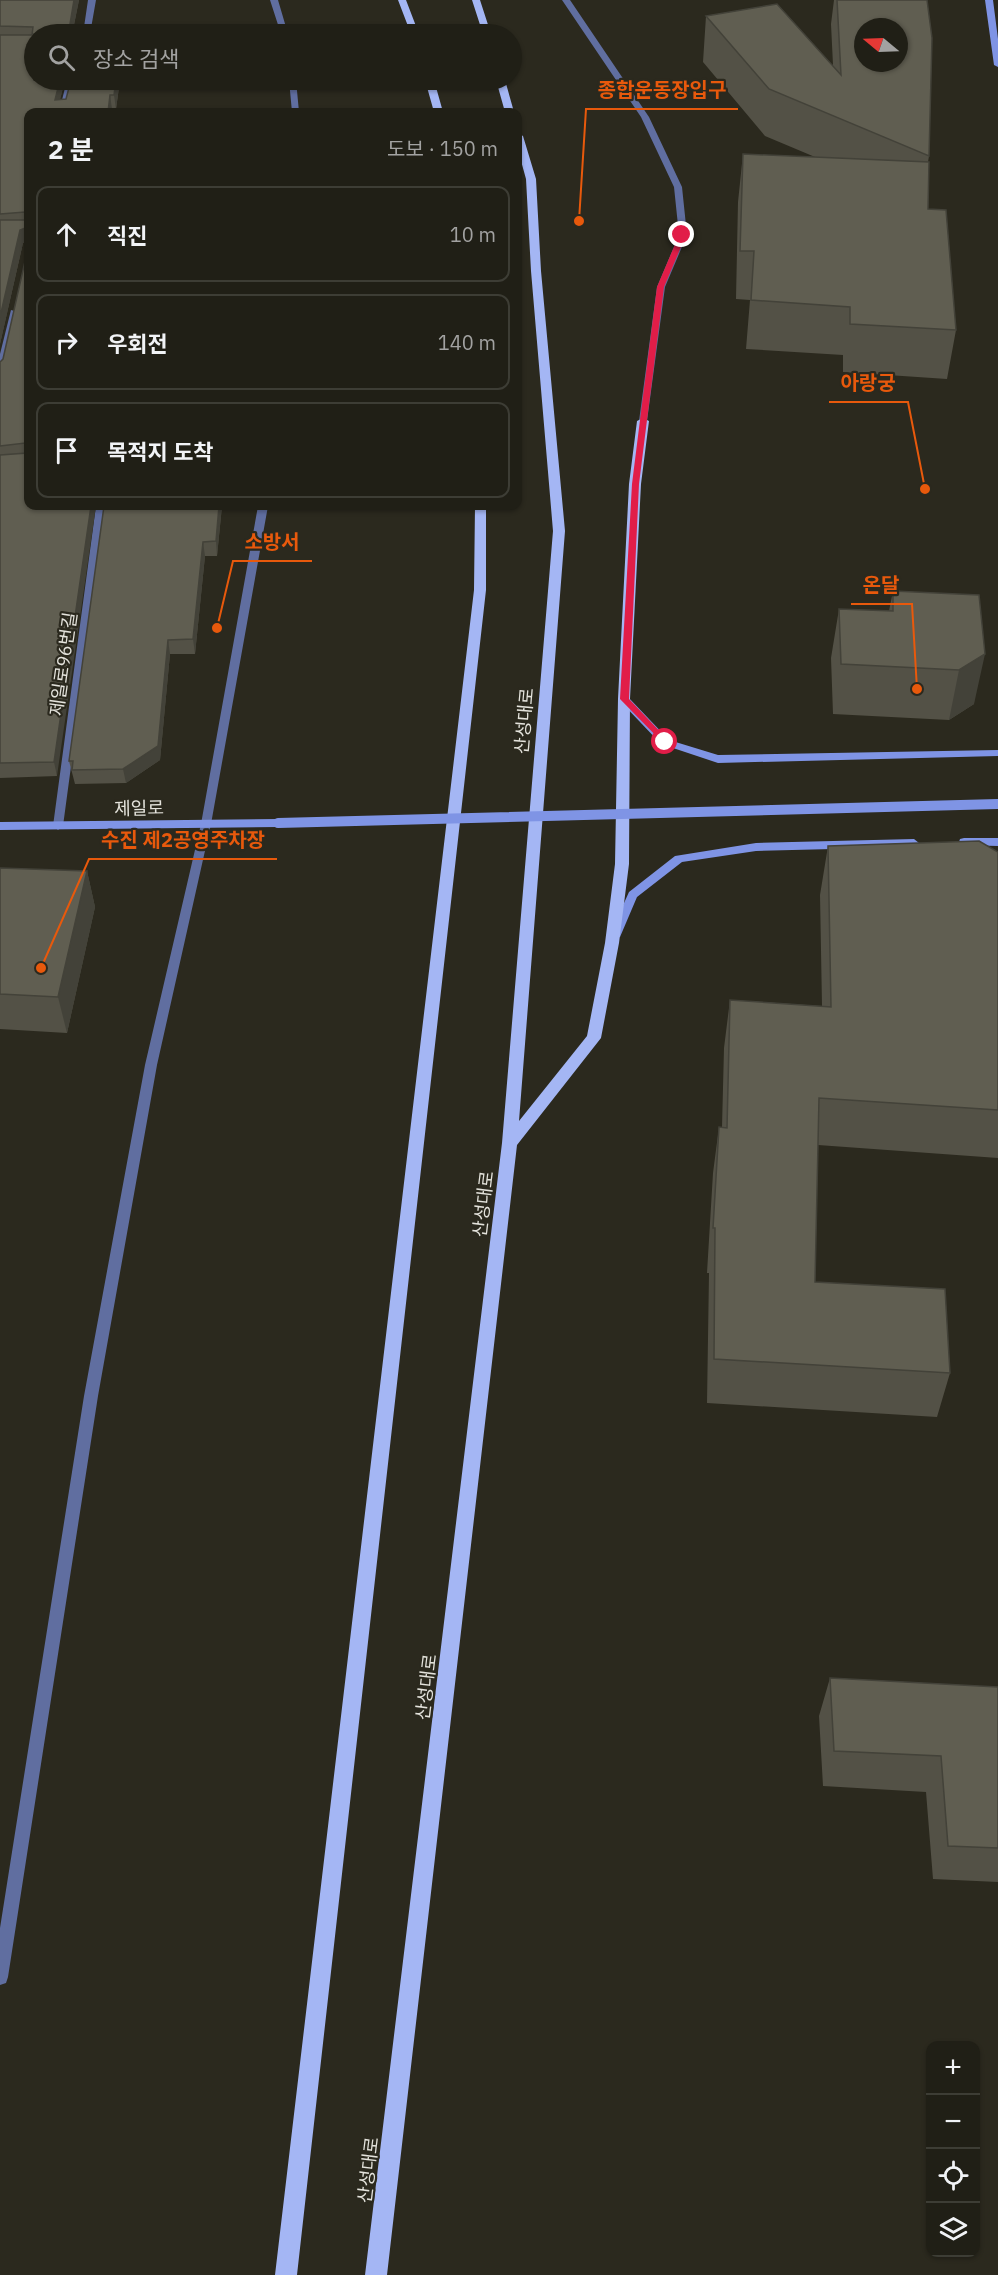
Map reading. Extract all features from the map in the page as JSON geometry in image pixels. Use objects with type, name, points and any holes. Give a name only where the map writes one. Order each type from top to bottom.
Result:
[{"type":"main road","points":[[402,0],[411,24]]},
{"type":"main road","points":[[476,0],[484,24]]},
{"type":"main road","points":[[989,0],[998,65]]},
{"type":"main road","points":[[432,90],[438,108]]},
{"type":"main road","points":[[503,90],[509,108]]},
{"type":"main road","name":"산성대로","points":[[376,2275],[510,1143],[559,531],[536,271],[531,179],[522,149]]},
{"type":"main road","points":[[510,1143],[594,1038],[612,943],[622,864],[624,699],[635,484],[643,420]]},
{"type":"main road","points":[[286,2275],[480,590],[480,510]]},
{"type":"main road","points":[[624,699],[665,742],[718,759],[998,753]]},
{"type":"main road","name":"제일로","points":[[0,826],[278,823],[998,804]]},
{"type":"main road","points":[[952,843],[998,842]]},
{"type":"main road","points":[[612,943],[633,895],[679,859],[756,847],[929,843]]},
{"type":"street","points":[[88,24],[92,0]]},
{"type":"street","points":[[274,0],[282,24]]},
{"type":"street","points":[[566,0],[645,117],[678,187],[682,235],[661,287],[643,420]]},
{"type":"street","points":[[63,108],[68,90]]},
{"type":"street","points":[[293,90],[296,108]]},
{"type":"street","points":[[0,373],[16,304]]},
{"type":"street","name":"제일로96번길","points":[[58,826],[100,510]]},
{"type":"street","points":[[0,1977],[91,1396],[151,1065],[206,824],[262,510]]},
{"type":"building","points":[[0,0],[74,0],[70,24],[0,26]]},
{"type":"building","points":[[837,0],[927,0],[932,38],[929,156],[769,89],[706,16],[777,4],[841,75]]},
{"type":"building","points":[[0,35],[24,35],[24,90],[58,90],[55,100],[66,99],[68,90],[115,90],[114,95],[110,95],[108,108],[24,108],[24,212],[0,214]]},
{"type":"building","points":[[743,154],[929,162],[928,209],[946,210],[956,330],[850,324],[850,307],[751,300],[754,251],[740,251]]},
{"type":"building","points":[[0,220],[24,220],[24,228],[20,230],[0,317]]},
{"type":"building","points":[[24,266],[24,443],[0,446],[0,362],[3,359]]},
{"type":"building","points":[[24,453],[24,510],[90,510],[54,762],[0,763],[0,455]]},
{"type":"building","points":[[103,510],[219,510],[216,541],[203,542],[193,639],[168,640],[158,746],[123,769],[72,770],[73,761],[69,761]]},
{"type":"building","points":[[893,591],[979,595],[985,654],[959,670],[841,664],[839,609],[893,611]]},
{"type":"building","points":[[979,841],[998,852],[998,1110],[819,1098],[815,1282],[945,1289],[950,1373],[714,1359],[715,1228],[713,1228],[719,1127],[727,1128],[730,1000],[831,1007],[828,846]]},
{"type":"building","points":[[0,868],[87,871],[58,997],[0,994]]},
{"type":"building","points":[[830,1678],[998,1687],[998,1848],[948,1846],[941,1756],[834,1751]]},
{"type":"place","name":"종합운동장입구","points":[[579,221]]},
{"type":"place","name":"아랑궁","points":[[925,489]]},
{"type":"place","name":"소방서","points":[[217,628]]},
{"type":"place","name":"온달","points":[[917,689]]},
{"type":"place","name":"수진 제2공영주차장","points":[[41,968]]},
{"type":"route","points":[[665,742],[624,699],[635,484],[661,287],[682,235]]}]
